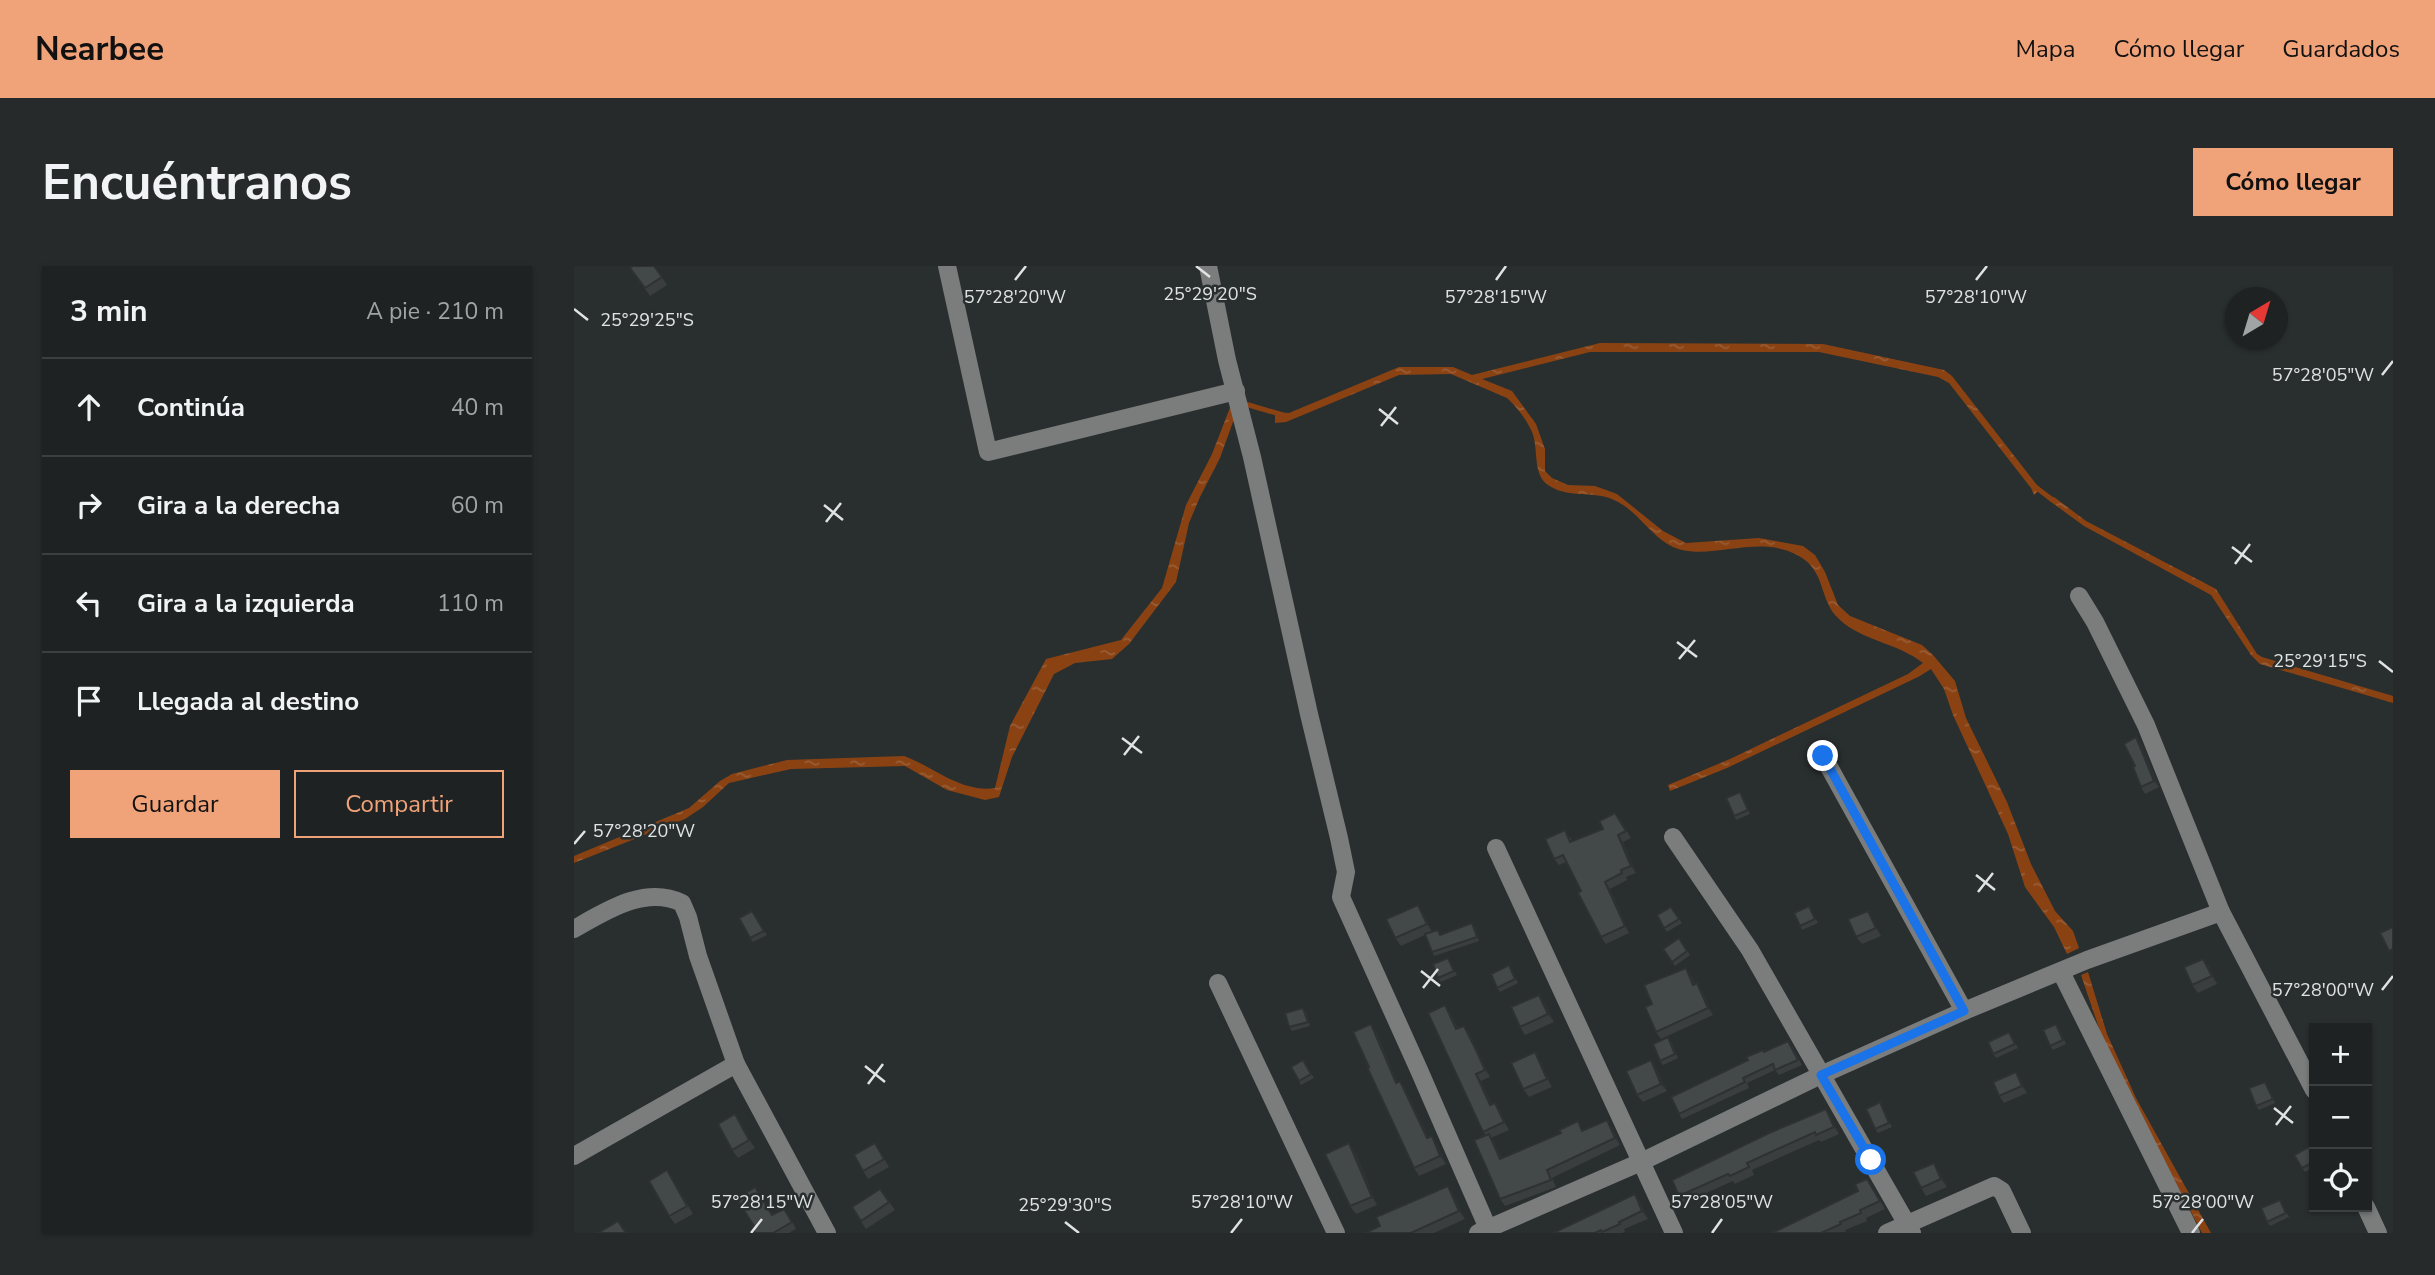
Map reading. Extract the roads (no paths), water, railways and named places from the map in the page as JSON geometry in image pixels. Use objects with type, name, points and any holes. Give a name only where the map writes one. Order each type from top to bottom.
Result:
[{"type":"street","points":[[947,266],[988,452],[1238,398]]},
{"type":"street","points":[[1208,266],[1339,838],[1346,872],[1341,897],[1485,1231],[1641,1162],[1821,1075],[1964,1011],[2073,966],[2221,912]]},
{"type":"street","points":[[2079,596],[2095,622],[2146,724],[2221,912],[2312,1086]]},
{"type":"street","points":[[1823,756],[1964,1011]]},
{"type":"street","points":[[1673,836],[1750,950],[1909,1228]]},
{"type":"street","points":[[1496,848],[1674,1233]]},
{"type":"street","points":[[574,929],[612,908],[650,896],[670,897],[682,903],[736,1064],[827,1233]]},
{"type":"street","points":[[2073,966],[2191,1233]]},
{"type":"street","points":[[1219,983],[1336,1233]]},
{"type":"street","points":[[574,1156],[736,1064]]},
{"type":"street","points":[[1887,1233],[1909,1228],[1994,1186],[2002,1191],[2022,1233]]},
{"type":"street","points":[[2369,1212],[2378,1233]]},
{"type":"water","points":[[1600,343],[1823,344],[1944,370],[1952,376],[2040,489],[2034,495],[1949,383],[1938,377],[1819,352],[1590,352],[1482,379],[1512,391],[1536,424],[1545,449],[1545,471],[1552,478],[1568,485],[1595,486],[1617,494],[1663,531],[1686,543],[1759,538],[1803,546],[1815,555],[1838,605],[1850,616],[1922,645],[1933,655],[1955,681],[1966,718],[2007,802],[2031,864],[2055,911],[2073,931],[2079,948],[2067,954],[2054,927],[2025,887],[2008,834],[1953,715],[1944,689],[1931,669],[1727,768],[1670,791],[1668,785],[1730,759],[1908,674],[1923,663],[1903,651],[1858,632],[1839,619],[1832,611],[1818,577],[1807,561],[1783,549],[1768,547],[1695,552],[1682,550],[1663,541],[1632,511],[1614,500],[1598,495],[1564,492],[1548,485],[1538,468],[1532,432],[1514,405],[1507,398],[1451,374],[1399,375],[1286,422],[1275,423],[1275,412],[1289,413],[1399,367],[1453,367],[1472,375]]},
{"type":"water","points":[[1233,400],[1238,408],[1220,458],[1189,523],[1176,582],[1129,644],[1112,659],[1075,663],[1054,674],[1012,757],[999,797],[985,800],[947,790],[905,766],[791,769],[729,783],[703,807],[685,819],[574,863],[574,856],[689,808],[732,774],[787,760],[904,756],[959,783],[983,789],[995,788],[1010,726],[1046,659],[1121,640],[1162,588],[1186,505],[1212,454]]},
{"type":"water","points":[[2054,497],[2086,521],[2216,589],[2257,654],[2393,696],[2393,703],[2260,664],[2251,655],[2211,595],[2084,526],[2047,499]]},
{"type":"water","points":[[2088,972],[2107,1034],[2136,1098],[2211,1233],[2202,1233],[2101,1034],[2081,975]]},
{"type":"waterway","points":[[1242,403],[1283,415]]},
{"type":"waterway","points":[[2034,486],[2054,501]]}]
